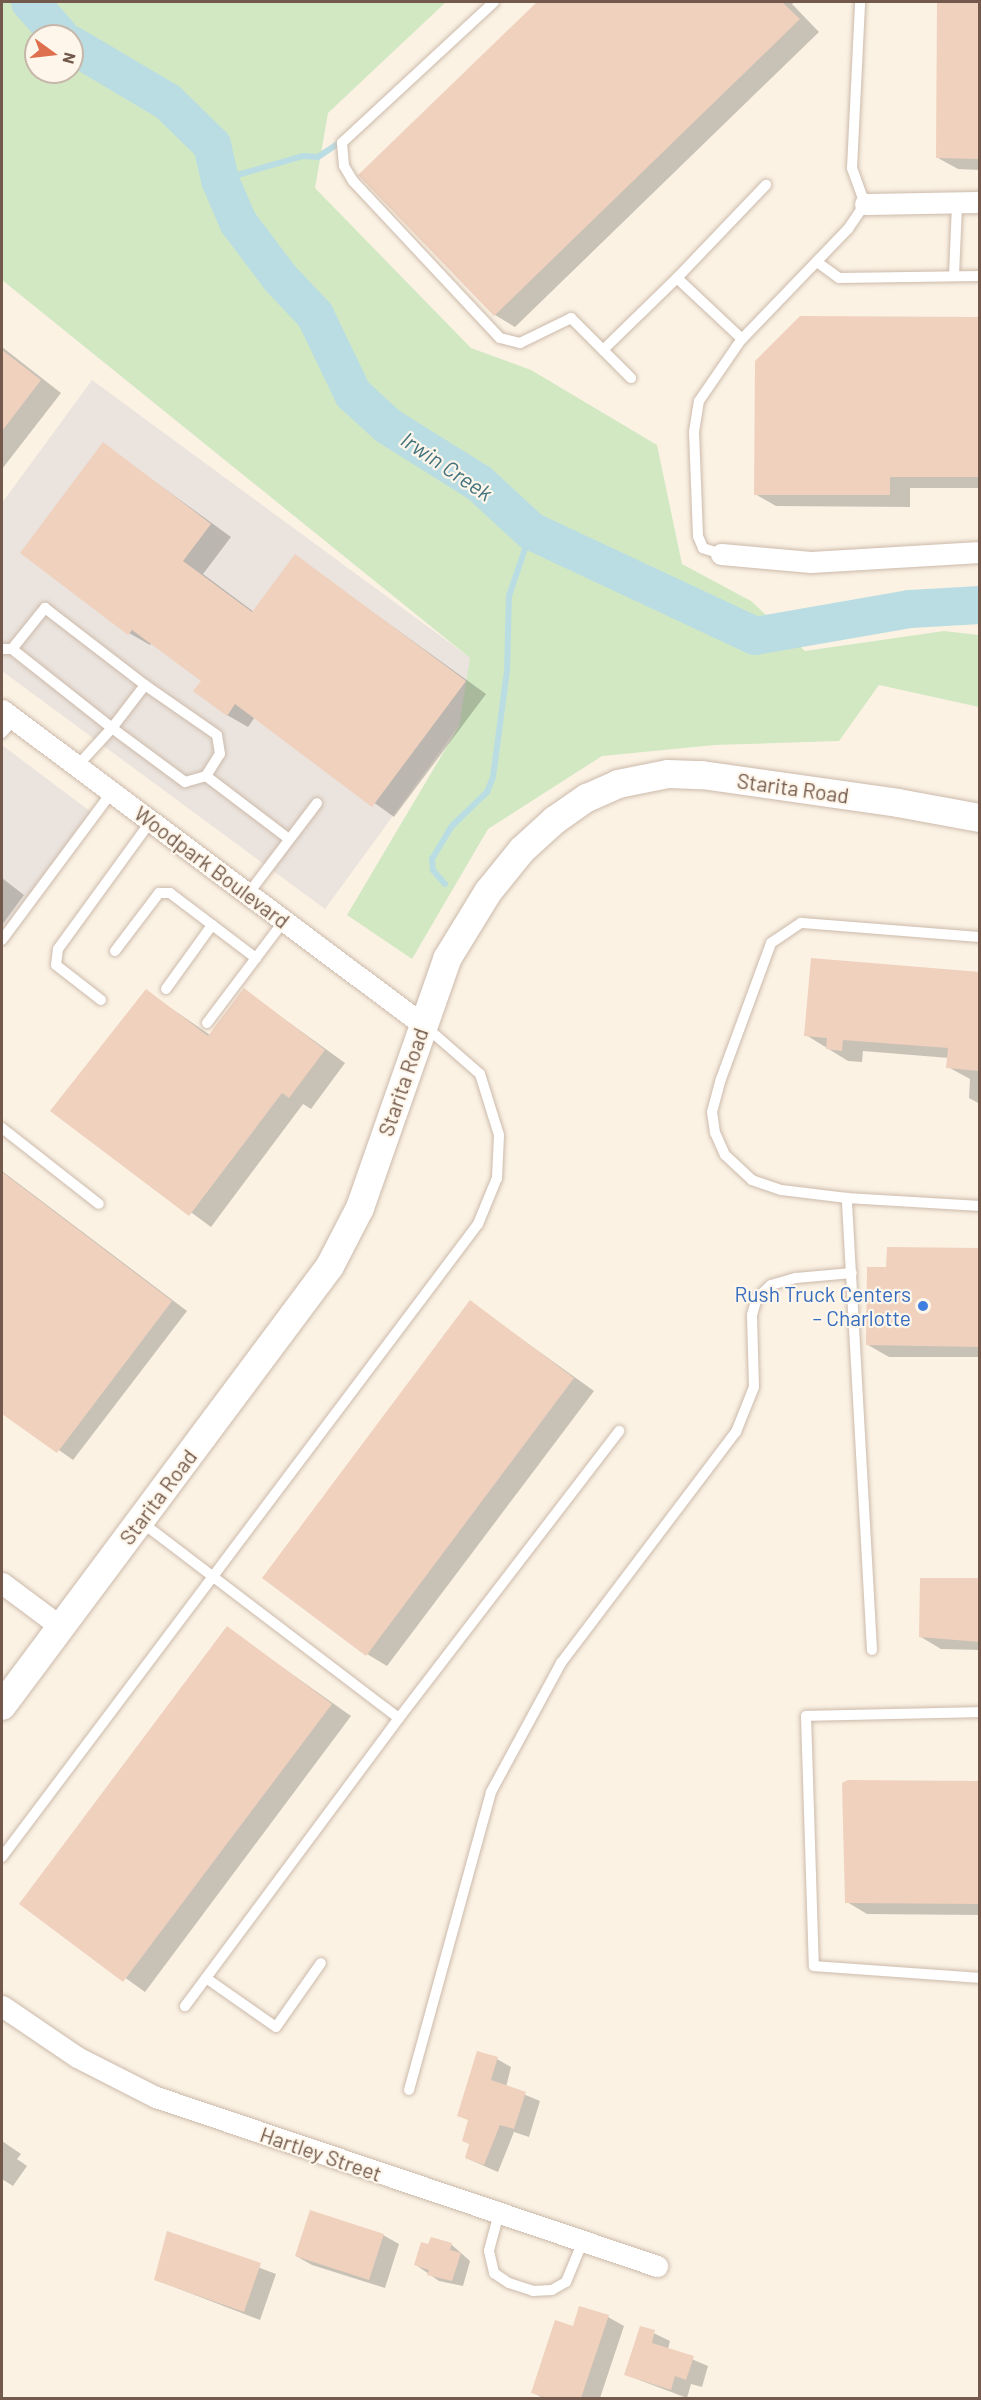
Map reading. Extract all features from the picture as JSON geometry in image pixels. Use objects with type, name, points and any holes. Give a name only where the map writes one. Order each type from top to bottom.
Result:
[{"type":"street","points":[[865,204],[980,202]]},
{"type":"street","points":[[721,554],[811,562],[980,552]]},
{"type":"street","name":"Woodpark Boulevard","points":[[6,721],[77,766],[422,1024]]},
{"type":"street","name":"Starita Road","points":[[2,1706],[330,1266],[360,1208],[422,1024],[447,959],[469,920],[515,858],[555,820],[587,798],[618,784],[668,774],[702,776],[980,818]]},
{"type":"street","points":[[2,1583],[61,1627]]},
{"type":"street","name":"Hartley Street","points":[[2,2006],[77,2057],[156,2097],[657,2266]]},
{"type":"lane","points":[[494,2],[342,143],[344,166],[353,181],[500,338],[520,343],[571,318],[631,378]]},
{"type":"lane","points":[[721,554],[703,548],[698,536],[694,432],[699,400],[743,337],[848,229],[865,204],[852,168],[860,2]]},
{"type":"lane","points":[[603,350],[677,278],[766,185]]},
{"type":"lane","points":[[954,276],[957,203]]},
{"type":"lane","points":[[817,262],[839,278],[980,276]]},
{"type":"lane","points":[[677,278],[743,337]]},
{"type":"lane","points":[[45,608],[146,685],[217,735],[220,754],[206,776],[185,782],[7,649],[45,608]]},
{"type":"lane","points":[[77,766],[112,728],[146,685]]},
{"type":"lane","points":[[206,776],[289,840]]},
{"type":"lane","points":[[2,940],[112,792]]},
{"type":"lane","points":[[248,894],[317,804]]},
{"type":"lane","points":[[101,1000],[56,965],[58,949],[151,821]]},
{"type":"lane","points":[[116,951],[159,893],[170,893],[256,958]]},
{"type":"lane","points":[[207,1023],[284,921]]},
{"type":"lane","points":[[980,937],[801,923],[771,943],[712,1112],[715,1133],[726,1155],[752,1180],[781,1190],[848,1198],[980,1206]]},
{"type":"lane","points":[[165,989],[213,925]]},
{"type":"lane","points":[[2,1857],[215,1578],[478,1224],[497,1178],[499,1135],[480,1074],[422,1024]]},
{"type":"lane","points":[[2,1128],[99,1204]]},
{"type":"lane","points":[[848,1198],[872,1650]]},
{"type":"lane","points":[[409,2090],[490,1792],[561,1663],[736,1432],[754,1387],[752,1315],[757,1298],[771,1285],[796,1278],[852,1273]]},
{"type":"lane","points":[[185,2006],[399,1718],[619,1431]]},
{"type":"lane","points":[[140,1520],[399,1718]]},
{"type":"lane","points":[[980,1712],[806,1716],[814,1966],[980,1978]]},
{"type":"lane","points":[[206,1978],[276,2027],[321,1963]]},
{"type":"lane","points":[[498,2213],[489,2251],[494,2272],[509,2283],[533,2291],[552,2290],[566,2282],[583,2241]]},
{"type":"shaded area","points":[[92,380],[495,676],[325,909],[2,671],[2,503]]},
{"type":"shaded area","points":[[2,745],[91,812],[2,930]]},
{"type":"green space","points":[[2,2],[446,2],[328,113],[315,188],[471,348],[531,370],[657,445],[682,564],[751,601],[805,651],[944,631],[979,635],[979,707],[879,685],[839,741],[715,745],[602,756],[488,829],[412,959],[347,915],[459,726],[470,658],[2,280]]},
{"type":"building","points":[[537,2],[782,2],[800,19],[494,316],[358,175]]},
{"type":"building","points":[[937,2],[980,2],[980,159],[936,158]]},
{"type":"building","points":[[800,316],[980,317],[980,477],[890,477],[890,495],[754,495],[755,361]]},
{"type":"building","points":[[2,350],[41,380],[2,431]]},
{"type":"building","points":[[103,442],[211,524],[183,561],[252,612],[295,554],[466,681],[372,807],[235,704],[227,716],[193,691],[201,681],[132,630],[128,635],[20,553]]},
{"type":"building","points":[[811,958],[980,972],[980,1071],[946,1068],[948,1048],[843,1040],[842,1051],[826,1049],[827,1038],[804,1036]]},
{"type":"building","points":[[244,988],[325,1050],[289,1098],[282,1093],[189,1216],[50,1111],[146,989],[208,1036]]},
{"type":"building","points":[[2,1172],[172,1301],[57,1453],[2,1414]]},
{"type":"building","name":"Rush Truck Centers – Charlotte","points":[[887,1247],[980,1248],[980,1347],[866,1345],[867,1267],[886,1267]]},
{"type":"building","points":[[470,1300],[574,1378],[366,1656],[262,1578]]},
{"type":"building","points":[[920,1578],[980,1578],[980,1642],[919,1637]]},
{"type":"building","points":[[227,1626],[332,1704],[123,1982],[19,1904]]},
{"type":"building","points":[[848,1780],[980,1781],[980,1904],[845,1903],[842,1783]]},
{"type":"building","points":[[477,2051],[498,2057],[491,2080],[526,2092],[514,2129],[500,2125],[484,2165],[465,2158],[469,2144],[462,2141],[468,2120],[457,2116]]},
{"type":"building","points":[[310,2210],[384,2234],[369,2280],[295,2256]]},
{"type":"building","points":[[167,2231],[261,2263],[244,2312],[154,2280]]},
{"type":"building","points":[[431,2237],[452,2243],[450,2250],[461,2253],[452,2281],[427,2275],[429,2270],[414,2265],[421,2242],[428,2244]]},
{"type":"building","points":[[579,2306],[609,2315],[581,2398],[547,2398],[531,2393],[555,2320],[573,2326]]},
{"type":"building","points":[[640,2326],[655,2330],[652,2343],[694,2356],[686,2380],[675,2376],[671,2390],[624,2375]]},
{"type":"waterway","name":"Irwin Creek","points":[[30,2],[49,24]]},
{"type":"waterway","name":"Irwin Creek","points":[[84,52],[168,102],[212,145],[220,180],[238,222],[281,279],[315,315],[353,394],[388,426],[479,483],[531,531],[755,636],[910,609],[980,605]]},
{"type":"waterway","points":[[220,180],[303,156],[318,157],[343,140]]},
{"type":"waterway","points":[[445,884],[433,870],[432,859],[452,826],[487,792],[493,777],[507,671],[509,596],[531,531]]},
{"type":"place","name":"Rush Truck Centers – Charlotte","points":[[923,1306]]}]
